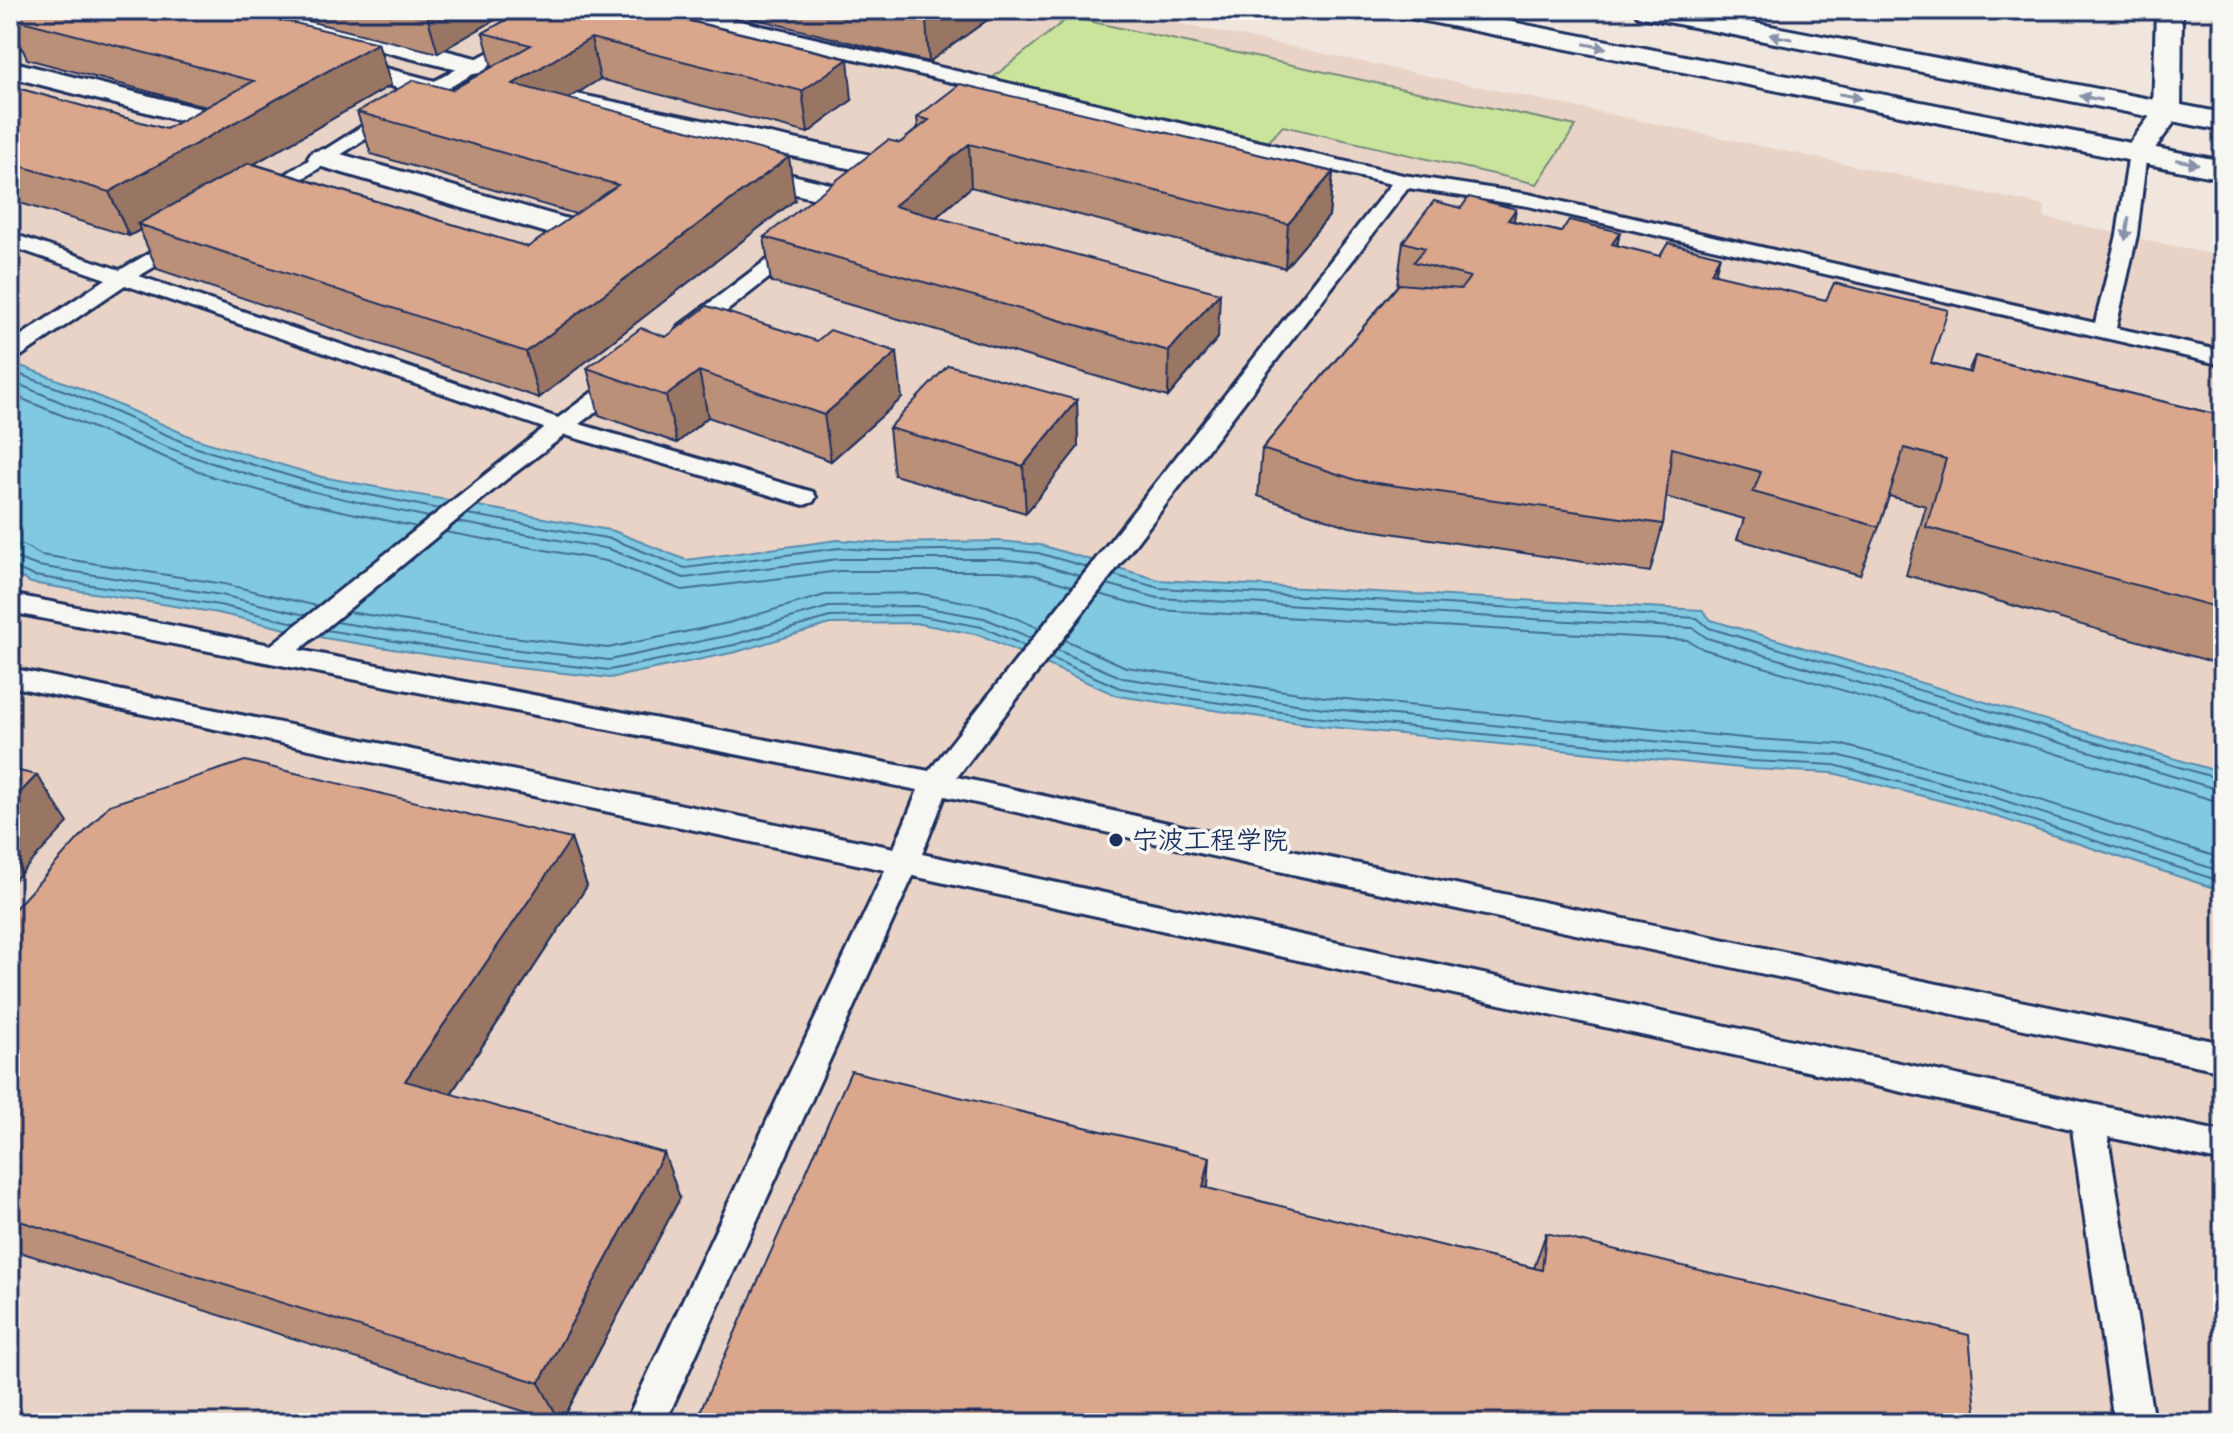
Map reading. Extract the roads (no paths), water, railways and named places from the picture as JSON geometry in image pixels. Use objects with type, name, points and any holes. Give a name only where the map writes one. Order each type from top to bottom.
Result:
[{"type":"street","points":[[1410,10],[2223,170]]},
{"type":"street","points":[[1647,10],[2223,122]]},
{"type":"street","points":[[2138,152],[2167,113],[2169,10]]},
{"type":"street","points":[[258,12],[474,66]]},
{"type":"street","points":[[298,54],[433,89]]},
{"type":"street","points":[[10,69],[232,125]]},
{"type":"street","points":[[567,100],[901,165]]},
{"type":"street","points":[[323,158],[592,236]]},
{"type":"street","points":[[702,162],[856,200]]},
{"type":"street","points":[[264,195],[307,196]]},
{"type":"lane","points":[[10,47],[89,10]]},
{"type":"lane","points":[[264,195],[433,89],[580,10]]},
{"type":"lane","points":[[672,10],[1403,181],[1528,200],[2223,358]]},
{"type":"lane","points":[[972,106],[994,87]]},
{"type":"lane","points":[[2104,331],[2127,235],[2138,152]]},
{"type":"lane","points":[[672,342],[901,165]]},
{"type":"lane","points":[[645,1423],[904,862],[936,783],[1403,181]]},
{"type":"lane","points":[[10,353],[124,276],[200,232]]},
{"type":"lane","points":[[10,239],[562,427],[804,497]]},
{"type":"lane","points":[[276,655],[499,473],[636,371]]},
{"type":"lane","points":[[10,603],[936,783],[1301,864],[2223,1057]]},
{"type":"lane","points":[[10,677],[904,862],[2223,1147]]},
{"type":"lane","points":[[2088,1119],[2134,1423]]},
{"type":"water","points":[[10,362],[77,387],[196,439],[322,477],[614,531],[686,560],[838,540],[884,543],[1000,541],[1040,545],[1159,580],[1702,610],[1711,620],[2223,773],[2223,891],[1973,809],[1833,773],[1751,769],[1321,726],[1118,696],[980,635],[915,623],[830,624],[736,652],[610,678],[499,666],[324,638],[218,613],[31,583],[10,572]]},
{"type":"place","name":"宁波工程学院","points":[[1116,840]]}]
